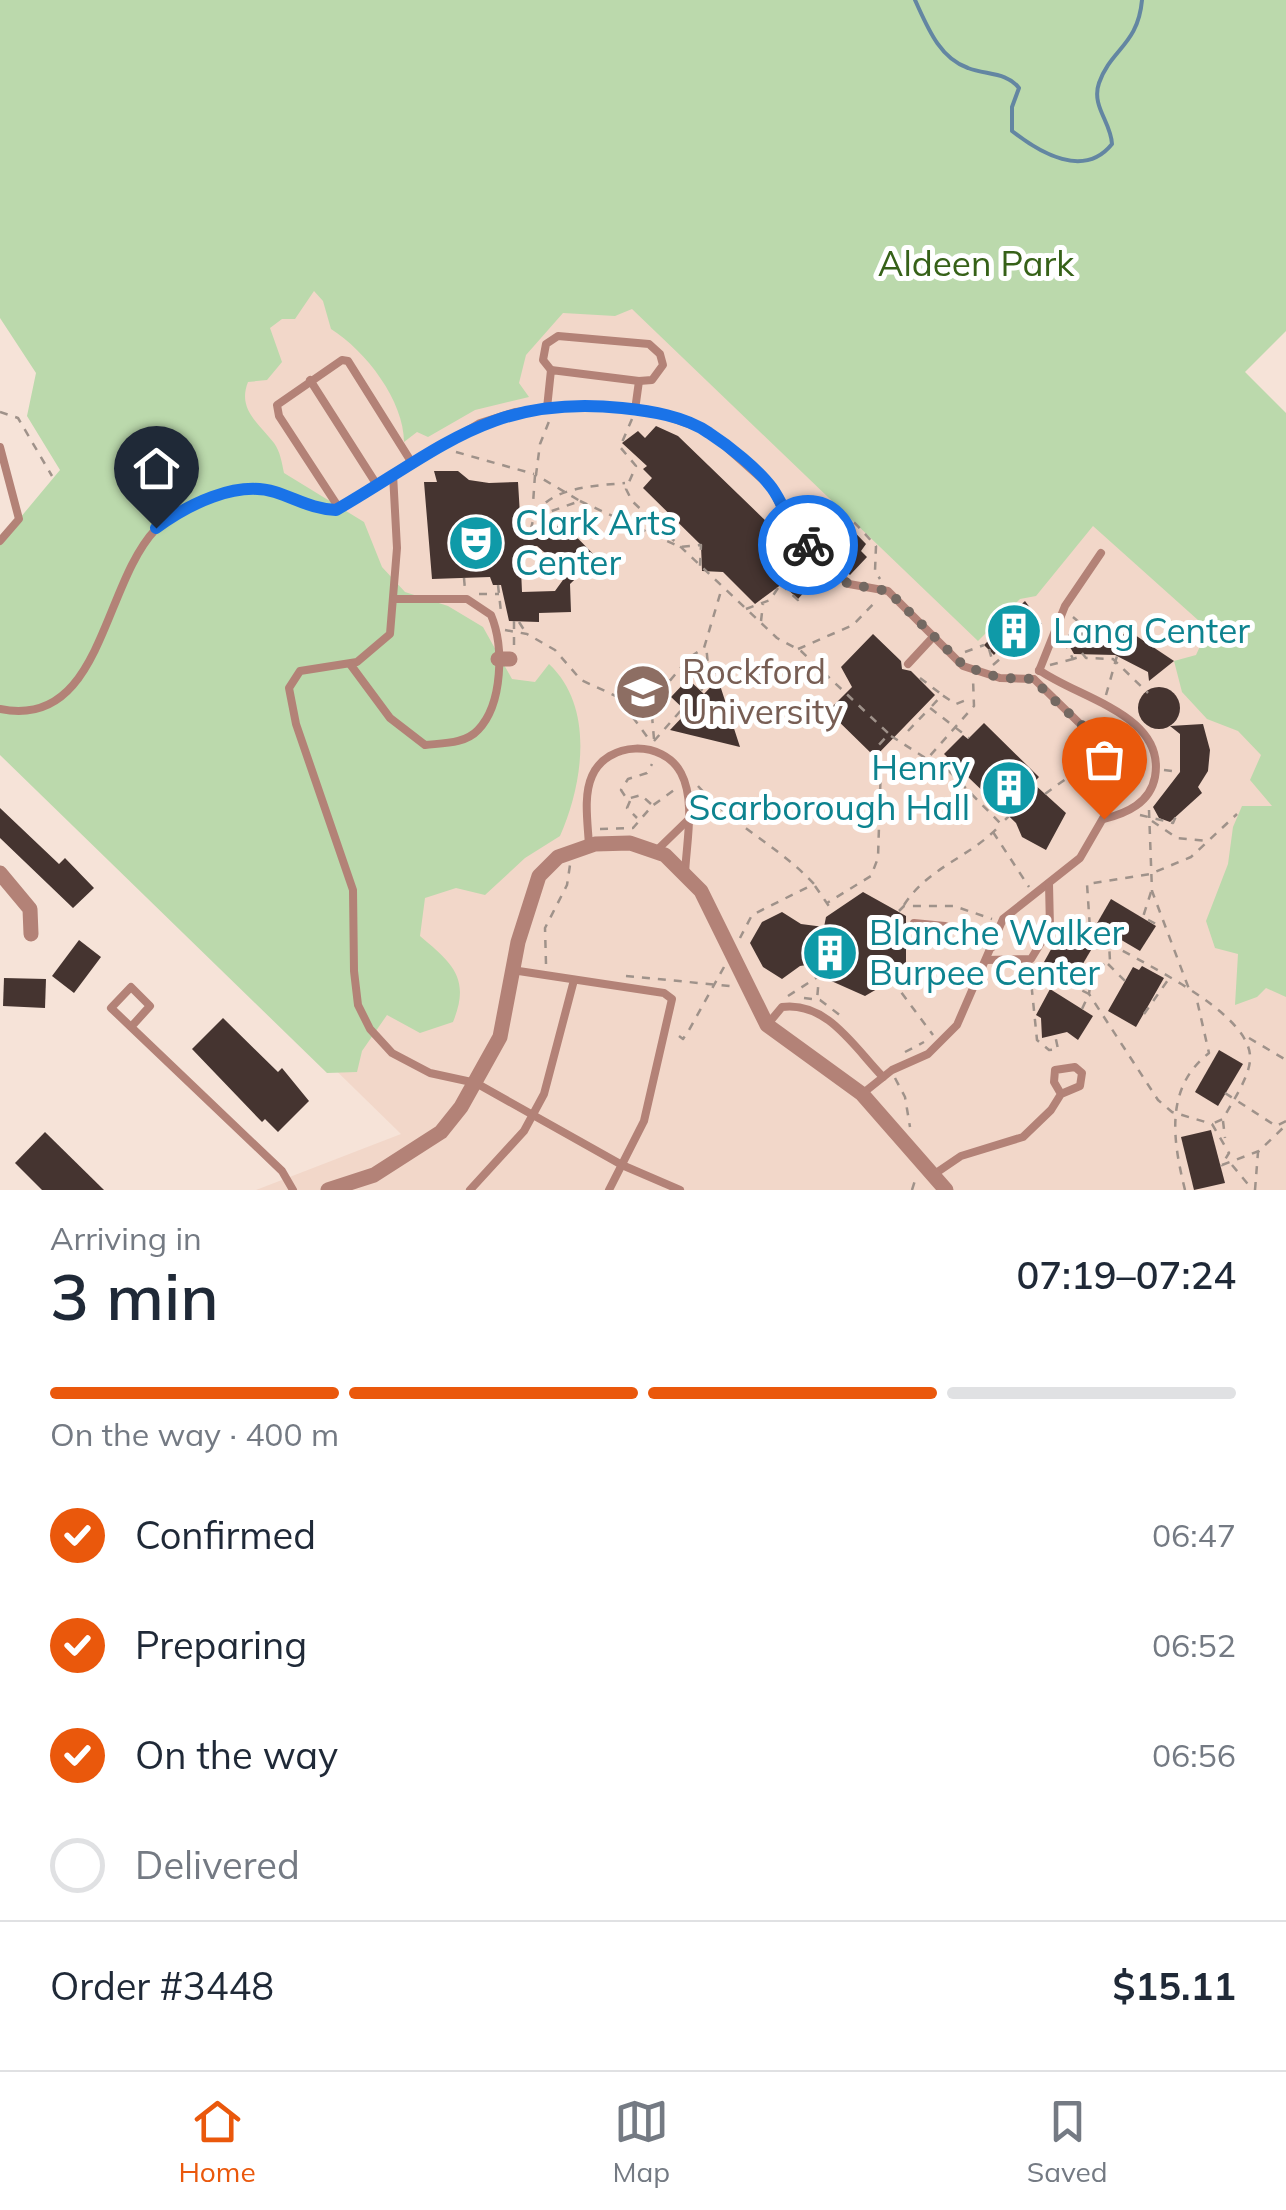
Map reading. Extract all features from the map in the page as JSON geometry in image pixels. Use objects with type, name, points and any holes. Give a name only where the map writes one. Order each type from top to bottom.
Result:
[{"type":"street","points":[[328,1190],[374,1175],[441,1132],[476,1083],[500,1037],[512,970],[539,876],[589,838],[630,843],[655,852],[685,874],[701,890],[767,1025],[862,1094],[946,1190]]},
{"type":"street","points":[[0,872],[30,909],[30,934]]},
{"type":"lane","points":[[547,408],[551,370],[543,360],[546,344],[558,336],[649,344],[660,354],[663,365],[652,380],[551,370]]},
{"type":"lane","points":[[339,508],[279,416],[280,399],[342,360],[348,361],[412,463]]},
{"type":"lane","points":[[310,380],[377,484]]},
{"type":"lane","points":[[633,409],[639,380]]},
{"type":"lane","points":[[0,709],[43,711],[60,702],[80,678],[136,556],[174,515],[242,488],[272,491],[314,509],[339,508],[480,423],[547,408],[593,405],[655,412],[708,432],[772,488],[790,529],[848,584],[888,591],[976,671],[1034,679],[1109,752],[1114,771],[1113,800],[1080,858],[1049,884],[1020,900],[1002,923],[957,1025],[862,1094]]},
{"type":"lane","points":[[0,447],[19,518],[0,542]]},
{"type":"lane","points":[[393,474],[395,599],[390,634],[380,647],[350,664],[300,671],[289,688],[296,724],[352,890],[358,1005],[370,1029],[392,1053],[430,1073],[476,1083],[622,1166],[680,1190]]},
{"type":"lane","points":[[782,510],[800,510],[820,528]]},
{"type":"lane","points":[[1034,679],[1065,606],[1100,554]]},
{"type":"lane","points":[[350,664],[390,718],[426,745],[459,742],[477,732],[490,714],[507,656],[496,626],[480,605],[467,599],[395,599]]},
{"type":"lane","points":[[908,664],[934,636]]},
{"type":"lane","points":[[1041,667],[1068,690],[1136,723],[1157,759],[1154,784],[1144,799],[1128,812],[1104,819]]},
{"type":"lane","points":[[589,838],[589,780],[600,760],[642,748],[663,755],[683,775],[688,820],[685,874]]},
{"type":"lane","points":[[655,852],[688,820]]},
{"type":"lane","points":[[987,960],[1026,960],[1043,941],[1052,918],[1049,884]]},
{"type":"lane","points":[[914,923],[945,926],[992,946]]},
{"type":"lane","points":[[512,970],[664,993],[672,999],[644,1120],[610,1190]]},
{"type":"lane","points":[[470,1190],[532,1116],[544,1094],[574,980]]},
{"type":"lane","points":[[131,1027],[150,1006],[131,987],[111,1008],[282,1171],[293,1190]]},
{"type":"lane","points":[[767,1025],[782,1008],[800,1005],[819,1010],[883,1077]]},
{"type":"lane","points":[[933,1174],[961,1156],[1023,1137],[1051,1110],[1060,1094]]},
{"type":"path","points":[[530,530],[540,444],[550,418],[547,408]]},
{"type":"path","points":[[633,409],[620,447],[636,458],[627,482],[632,501],[745,609],[813,662],[889,734],[949,771],[1001,824]]},
{"type":"path","points":[[0,412],[18,418],[52,476]]},
{"type":"path","points":[[434,450],[535,475],[580,501],[680,547],[701,545],[700,567]]},
{"type":"path","points":[[532,518],[550,500],[567,492],[627,482]]},
{"type":"path","points":[[532,518],[580,501]]},
{"type":"path","points":[[798,649],[853,626],[888,591],[875,571],[876,546],[854,523],[835,507],[801,502]]},
{"type":"path","points":[[745,609],[764,603],[780,586],[798,600],[830,566]]},
{"type":"path","points":[[498,584],[501,617]]},
{"type":"path","points":[[701,691],[709,675],[706,643],[722,588]]},
{"type":"path","points":[[472,594],[499,594]]},
{"type":"path","points":[[761,623],[764,603]]},
{"type":"path","points":[[1072,616],[1080,623]]},
{"type":"path","points":[[507,656],[516,622],[527,634],[554,650],[581,680],[639,704],[655,698],[706,643]]},
{"type":"path","points":[[514,633],[527,634]]},
{"type":"path","points":[[1064,641],[1073,659]]},
{"type":"path","points":[[988,675],[1008,652],[1024,648]]},
{"type":"path","points":[[989,649],[994,664]]},
{"type":"path","points":[[1041,667],[1056,666],[1081,654],[1113,658],[1148,692]]},
{"type":"path","points":[[709,675],[734,664],[756,676],[777,677],[813,662]]},
{"type":"path","points":[[927,759],[974,706],[976,671]]},
{"type":"path","points":[[920,678],[956,704],[973,698]]},
{"type":"path","points":[[908,731],[942,695]]},
{"type":"path","points":[[618,698],[629,718],[653,743]]},
{"type":"path","points":[[653,743],[655,698]]},
{"type":"path","points":[[653,743],[684,708]]},
{"type":"path","points":[[930,708],[969,738]]},
{"type":"path","points":[[827,903],[871,876],[878,858],[881,763],[875,749],[889,734]]},
{"type":"path","points":[[630,800],[622,794],[623,785],[632,776],[648,773],[652,764]]},
{"type":"path","points":[[949,771],[954,764]]},
{"type":"path","points":[[1162,769],[1180,772]]},
{"type":"path","points":[[694,778],[716,806],[814,884],[833,912]]},
{"type":"path","points":[[698,786],[698,800]]},
{"type":"path","points":[[638,818],[645,817],[652,806],[678,788]]},
{"type":"path","points":[[638,818],[627,808],[630,800],[641,794],[652,806]]},
{"type":"path","points":[[1144,799],[1150,820],[1152,891],[1190,991]]},
{"type":"path","points":[[1083,939],[1090,929],[1087,884],[1150,874],[1192,857],[1237,814]]},
{"type":"path","points":[[899,911],[929,874],[984,843],[1009,816]]},
{"type":"path","points":[[1150,820],[1173,824],[1176,816]]},
{"type":"path","points":[[589,838],[633,828],[638,818]]},
{"type":"path","points":[[1150,820],[1176,838],[1207,841]]},
{"type":"path","points":[[994,832],[1025,877]]},
{"type":"path","points":[[546,975],[545,928],[572,873],[564,855]]},
{"type":"path","points":[[679,1036],[683,1039],[689,1030],[752,915],[814,884]]},
{"type":"path","points":[[1152,891],[1143,917],[1156,924]]},
{"type":"path","points":[[904,906],[954,906],[1043,941]]},
{"type":"path","points":[[1090,929],[1196,994],[1246,1036],[1286,1060]]},
{"type":"path","points":[[1109,943],[1108,963],[1125,981]]},
{"type":"path","points":[[1026,960],[1033,980],[1031,1014],[1038,1040],[1049,1050],[1058,1049],[1055,1035]]},
{"type":"path","points":[[1108,963],[1092,971],[1089,968],[1077,988],[1088,994],[1158,1100],[1212,1124],[1229,1153],[1221,1166],[1259,1151],[1285,1124]]},
{"type":"path","points":[[1033,980],[1043,964]]},
{"type":"path","points":[[1082,1010],[1092,971]]},
{"type":"path","points":[[625,979],[626,974],[714,984]]},
{"type":"path","points":[[786,997],[819,976],[817,1000]]},
{"type":"path","points":[[1144,1014],[1169,978]]},
{"type":"path","points":[[892,980],[938,1039],[904,1052]]},
{"type":"path","points":[[1185,1190],[1173,1140],[1175,1110],[1185,1080],[1209,1052],[1196,994]]},
{"type":"path","points":[[1224,1140],[1223,1119],[1251,1060],[1246,1036]]},
{"type":"path","points":[[1226,1093],[1264,1120],[1285,1124]]},
{"type":"path","points":[[1212,1124],[1223,1119]]},
{"type":"path","points":[[1254,1190],[1259,1151]]},
{"type":"path","points":[[1230,1162],[1254,1190]]},
{"type":"shaded area","name":"Rockford University","points":[[455,119],[1245,372],[1286,417],[1286,1190],[256,1190],[401,1134],[0,742],[0,578]]},
{"type":"green space","name":"Aldeen Park","points":[[0,0],[1286,0],[1286,331],[1245,372],[1286,413],[1286,997],[1266,988],[1257,997],[1235,1005],[1238,954],[1215,948],[1206,921],[1228,864],[1233,827],[1242,806],[1272,806],[1250,780],[1261,755],[1238,731],[1207,719],[1182,692],[1174,661],[1196,655],[1208,629],[1093,526],[1036,596],[1020,599],[978,641],[632,309],[615,316],[563,313],[526,355],[519,383],[529,397],[475,410],[428,437],[417,432],[404,442],[398,410],[381,378],[357,350],[331,329],[323,301],[314,291],[295,319],[282,319],[270,328],[282,362],[267,380],[248,382],[245,392],[247,408],[276,446],[284,473],[364,522],[382,567],[405,592],[448,606],[483,627],[512,679],[535,682],[549,664],[564,682],[573,702],[580,747],[574,793],[560,836],[525,858],[485,895],[456,888],[425,898],[420,936],[449,963],[459,983],[453,1022],[420,1033],[387,1015],[362,1051],[357,1072],[327,1073],[0,755],[0,542],[60,470],[27,416],[36,373],[0,318]]},
{"type":"building","points":[[656,426],[678,436],[798,552],[793,556],[816,579],[798,599],[782,584],[755,604],[723,572],[702,571],[701,545],[643,488],[652,478],[643,469],[647,466],[622,443],[638,431],[645,438]]},
{"type":"building","points":[[434,471],[458,471],[469,480],[489,483],[518,482],[521,531],[536,530],[548,535],[562,522],[597,558],[570,584],[571,612],[539,613],[539,622],[509,621],[501,585],[493,585],[490,577],[432,579],[424,482],[437,482]],"holes":[[[537,546],[568,573],[555,591],[522,592],[520,547]]]},
{"type":"building","points":[[840,517],[866,544],[861,551],[867,557],[850,575],[813,540]]},
{"type":"building","name":"Lang Center","points":[[1025,601],[1042,624],[1021,645],[1016,641],[994,655],[984,645],[989,640],[986,637]]},
{"type":"building","points":[[1112,627],[1129,638],[1135,635],[1174,661],[1149,681],[1148,672],[1115,655],[1074,654],[1067,642],[1070,629]]},
{"type":"building","points":[[873,634],[901,661],[902,669],[911,671],[935,695],[875,757],[828,711],[852,687],[841,667]]},
{"type":"building","points":[[688,679],[704,694],[718,679],[740,747],[670,730],[687,712],[671,697]]},
{"type":"building","points":[[1159,687],[1174,693],[1180,708],[1174,723],[1159,729],[1144,723],[1138,708],[1144,693]]},
{"type":"building","name":"Henry Scarborough Hall","points":[[984,723],[1039,777],[1033,783],[1066,813],[1046,850],[1022,837],[1016,823],[944,754],[963,735],[968,739]]},
{"type":"building","points":[[1203,724],[1210,750],[1208,771],[1198,787],[1202,793],[1170,822],[1159,818],[1153,807],[1180,772],[1180,734],[1170,726]]},
{"type":"building","points":[[0,808],[59,864],[65,858],[94,888],[73,908],[0,838]]},
{"type":"building","name":"Blanche Walker Burpee Center","points":[[863,892],[906,916],[906,972],[865,996],[829,980],[826,962],[800,966],[782,979],[763,967],[750,943],[762,922],[782,912],[801,924],[824,927],[826,917]]},
{"type":"building","points":[[1111,899],[1156,926],[1140,951],[1096,925]]},
{"type":"building","points":[[1063,928],[1094,945],[1074,979],[1044,962]]},
{"type":"building","points":[[79,940],[101,957],[74,993],[52,976]]},
{"type":"building","points":[[1142,966],[1164,978],[1136,1027],[1108,1011],[1133,967],[1139,970]]},
{"type":"building","points":[[4,978],[46,979],[45,1008],[3,1006]]},
{"type":"building","points":[[1050,989],[1093,1016],[1078,1040],[1067,1032],[1042,1038],[1041,1018],[1036,1015]]},
{"type":"building","points":[[223,1018],[278,1072],[282,1068],[309,1101],[278,1132],[265,1119],[262,1122],[192,1049]]},
{"type":"building","points":[[1219,1050],[1243,1064],[1218,1106],[1195,1092]]},
{"type":"building","points":[[1211,1130],[1225,1183],[1194,1190],[1181,1137]]},
{"type":"building","points":[[45,1132],[104,1190],[42,1190],[15,1163]]},
{"type":"waterway","points":[[915,0],[935,40],[949,57],[968,68],[1008,79],[1019,88],[1012,107],[1012,131],[1049,154],[1075,161],[1088,160],[1112,144],[1097,91],[1104,72],[1135,27],[1142,0]]},
{"type":"way so far","points":[[808,545],[848,584],[888,591],[964,666],[1000,678],[1034,679],[1052,701],[1109,752],[1114,771],[1113,800],[1104,819]]},
{"type":"place","name":"Clark Arts Center","points":[[476,543]]},
{"type":"place","name":"Lang Center","points":[[1014,631]]},
{"type":"place","name":"Rockford University","points":[[643,692]]},
{"type":"place","name":"Henry Scarborough Hall","points":[[1009,788]]},
{"type":"place","name":"Blanche Walker Burpee Center","points":[[830,953]]},
{"type":"route","points":[[156,528],[174,515],[242,488],[272,491],[314,509],[336,510],[480,423],[515,412],[593,405],[655,412],[708,432],[772,488],[790,529],[808,545]]}]
